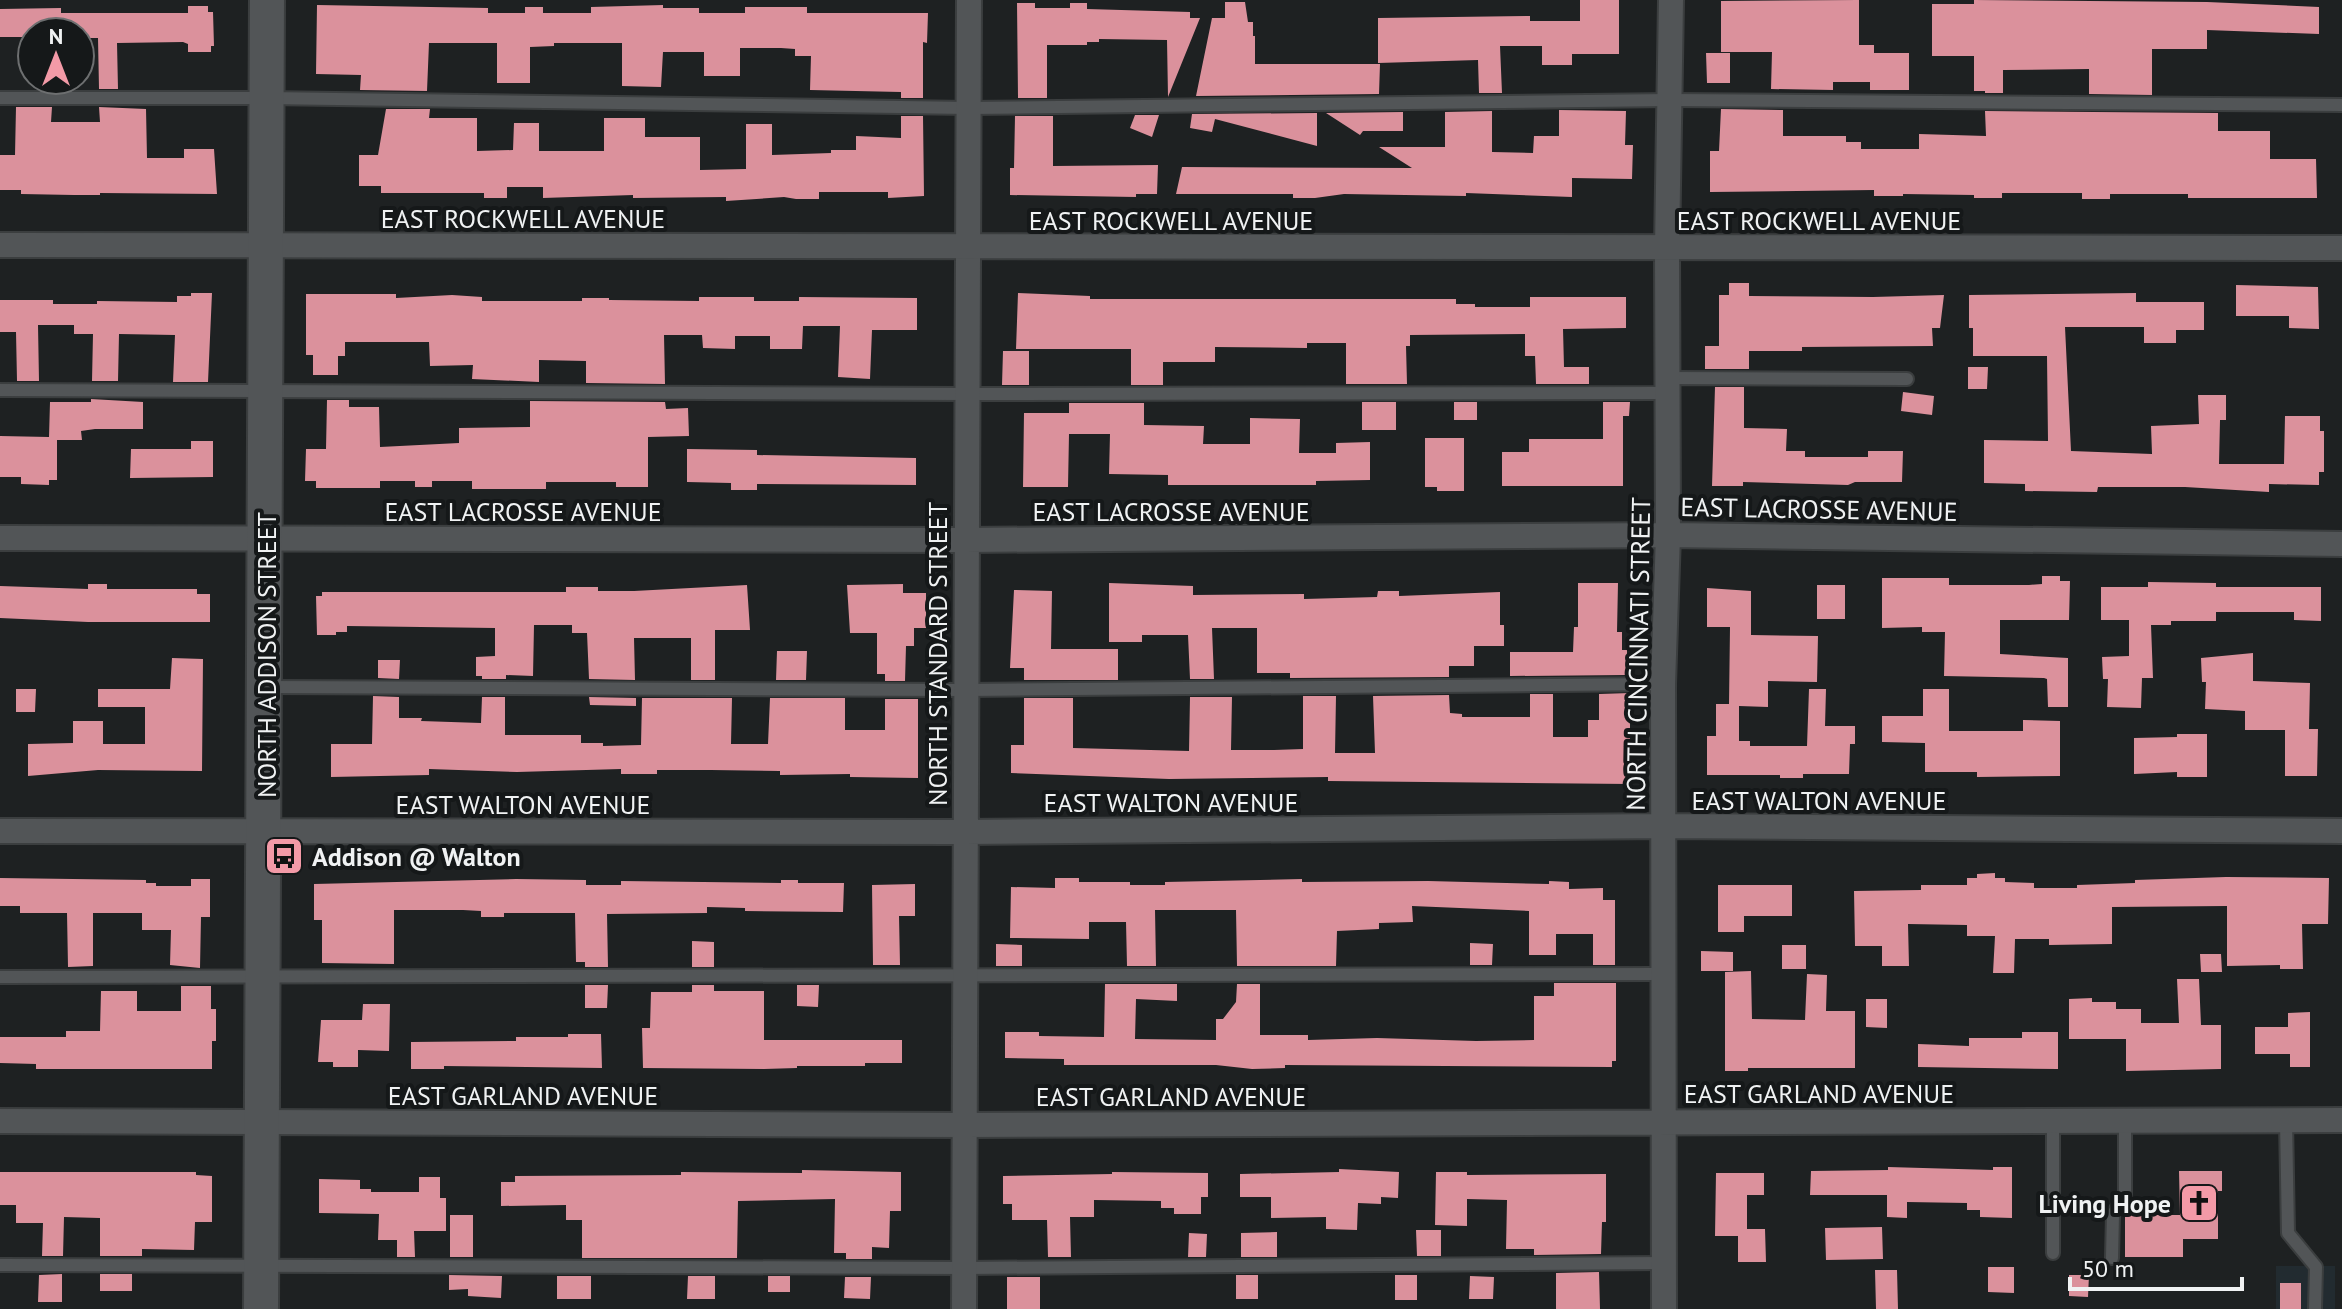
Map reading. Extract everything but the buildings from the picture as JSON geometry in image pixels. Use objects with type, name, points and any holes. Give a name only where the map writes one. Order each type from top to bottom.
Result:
[{"type":"street","name":"NORTH ADDISON STREET","points":[[261,1309],[267,538],[267,0]]},
{"type":"street","name":"NORTH STANDARD STREET","points":[[964,1309],[969,0]]},
{"type":"street","name":"NORTH CINCINNATI STREET","points":[[1664,1309],[1663,684],[1668,535],[1667,248],[1671,0]]},
{"type":"street","name":"EAST ROCKWELL AVENUE","points":[[0,245],[2342,248]]},
{"type":"street","name":"EAST LACROSSE AVENUE","points":[[0,538],[965,540],[1668,535],[2342,544]]},
{"type":"street","name":"EAST WALTON AVENUE","points":[[0,831],[965,832],[1664,826],[2342,831]]},
{"type":"street","name":"EAST GARLAND AVENUE","points":[[0,1121],[964,1125],[2342,1120]]},
{"type":"lane","points":[[0,98],[267,98],[969,108],[1670,100],[2342,105]]},
{"type":"lane","points":[[0,390],[967,394],[1668,386],[1907,379]]},
{"type":"lane","points":[[265,687],[965,690],[1663,684]]},
{"type":"lane","points":[[0,977],[1664,974]]},
{"type":"lane","points":[[2053,1120],[2053,1253]]},
{"type":"lane","points":[[2286,1120],[2288,1233],[2316,1267],[2315,1309]]},
{"type":"lane","points":[[2112,1258],[2113,1214],[2125,1195],[2125,1121]]},
{"type":"lane","points":[[0,1265],[964,1268],[1664,1263]]},
{"type":"shaded area","points":[[2276,1266],[2335,1266],[2335,1309],[2276,1309]]},
{"type":"place","name":"Addison @ Walton","points":[[284,856]]},
{"type":"place","name":"Living Hope","points":[[2199,1203]]}]
